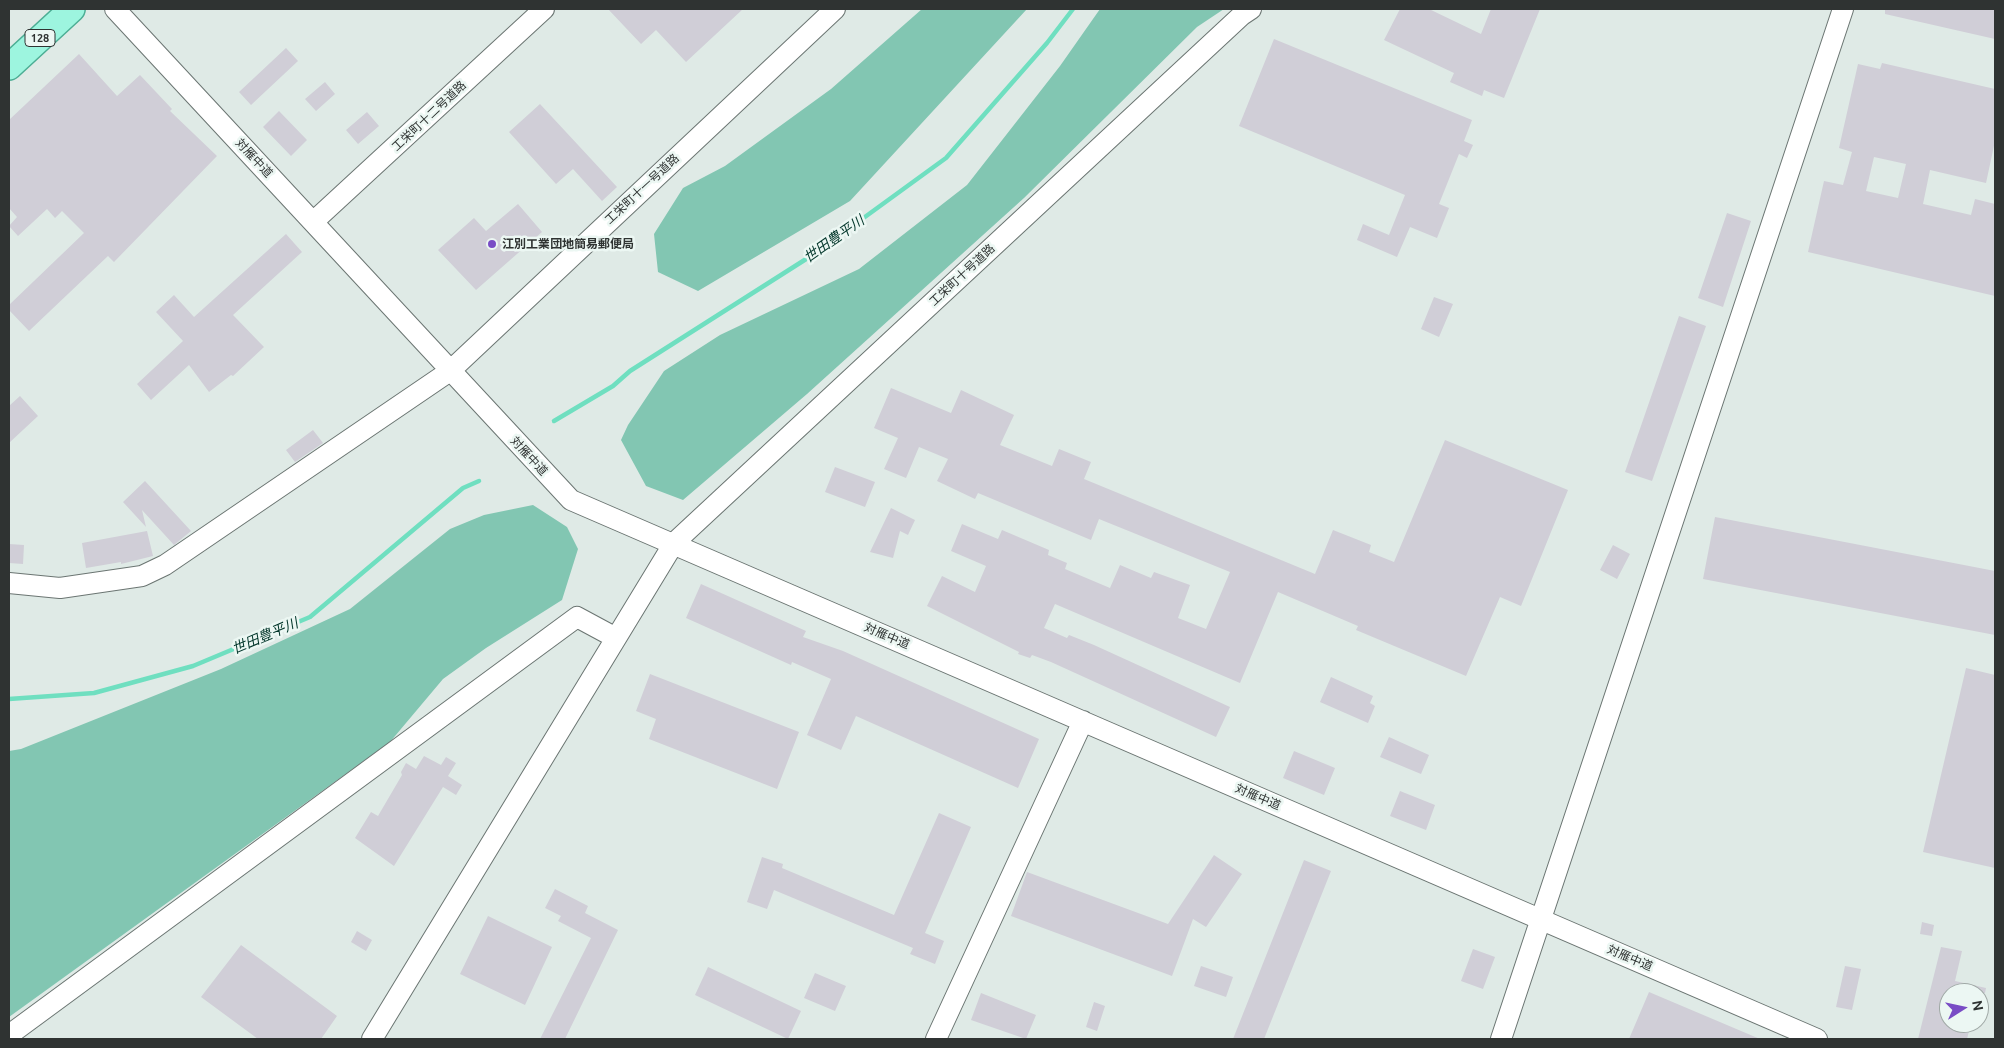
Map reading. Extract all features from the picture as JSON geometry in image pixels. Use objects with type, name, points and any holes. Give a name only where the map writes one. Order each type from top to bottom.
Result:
[{"type":"main road","name":"128","points":[[9,67],[72,9]]},
{"type":"street","name":"対雁中道","points":[[115,9],[571,500],[1817,1039]]},
{"type":"street","name":"工栄町十二号道路","points":[[313,222],[544,9]]},
{"type":"street","name":"工栄町十一号道路","points":[[9,583],[60,588],[142,576],[165,565],[450,371],[835,9]]},
{"type":"street","name":"工栄町十号道路","points":[[372,1039],[674,544],[1242,15],[1251,9]]},
{"type":"street","points":[[1501,1039],[1843,9]]},
{"type":"street","points":[[9,1035],[577,617],[616,638]]},
{"type":"street","points":[[936,1039],[1083,721]]},
{"type":"green space","points":[[922,9],[1027,9],[850,201],[698,291],[658,272],[654,234],[683,188],[725,166],[831,89]]},
{"type":"green space","points":[[1100,9],[1224,9],[1197,27],[1024,198],[807,394],[683,500],[646,486],[621,440],[628,425],[664,371],[720,335],[859,269],[967,185],[1060,66]]},
{"type":"green space","points":[[533,505],[567,527],[578,549],[562,600],[486,648],[443,679],[390,742],[9,1017],[9,751],[21,749],[221,669],[350,609],[450,529],[484,515]]},
{"type":"building","points":[[608,9],[743,9],[686,62],[656,30],[641,44]]},
{"type":"building","points":[[1400,9],[1429,9],[1481,34],[1491,9],[1540,9],[1504,98],[1484,90],[1482,96],[1450,82],[1454,73],[1384,40]]},
{"type":"building","points":[[1885,9],[1995,9],[1995,39],[1885,14]]},
{"type":"building","points":[[1274,39],[1472,120],[1464,141],[1473,145],[1467,158],[1459,154],[1439,204],[1449,208],[1437,238],[1410,227],[1397,257],[1357,240],[1363,224],[1389,235],[1405,195],[1239,126]]},
{"type":"building","points":[[286,48],[298,61],[251,105],[239,92]]},
{"type":"building","points":[[79,54],[117,96],[140,75],[172,109],[170,111],[217,156],[114,262],[108,256],[29,331],[9,310],[9,305],[84,233],[62,211],[55,218],[47,209],[18,236],[9,226],[17,217],[9,208],[9,120]]},
{"type":"building","points":[[1882,63],[1995,89],[1995,141],[1986,183],[1930,170],[1923,204],[1971,215],[1975,199],[1995,204],[1995,296],[1808,252],[1824,181],[1843,185],[1852,152],[1839,148],[1858,64],[1880,69]],"holes":[[[1874,157],[1906,164],[1898,198],[1866,191]]]},
{"type":"building","points":[[325,82],[335,94],[316,111],[305,99]]},
{"type":"building","points":[[540,104],[617,187],[602,201],[573,169],[556,184],[509,132]]},
{"type":"building","points":[[279,111],[307,140],[291,156],[263,127]]},
{"type":"building","points":[[367,112],[379,126],[358,144],[346,130]]},
{"type":"building","points":[[518,204],[542,232],[476,290],[438,250],[474,218],[486,231]]},
{"type":"building","points":[[1727,213],[1751,221],[1723,307],[1698,298]]},
{"type":"building","points":[[286,234],[302,252],[233,315],[264,347],[233,376],[231,375],[209,392],[189,365],[151,400],[137,384],[183,341],[156,312],[174,295],[194,317]]},
{"type":"building","points":[[1434,297],[1453,304],[1439,337],[1421,329]]},
{"type":"building","points":[[1679,316],[1706,326],[1652,481],[1625,472]]},
{"type":"building","points":[[891,388],[951,413],[961,390],[1014,415],[1000,445],[1052,466],[1059,449],[1091,462],[1084,479],[1315,574],[1333,530],[1371,545],[1369,552],[1394,562],[1445,440],[1568,490],[1521,606],[1500,597],[1466,676],[1356,630],[1358,626],[1278,592],[1240,683],[1055,604],[1044,628],[1067,638],[1069,635],[1094,645],[1230,707],[1216,737],[1051,662],[1032,655],[1030,658],[1018,654],[1019,652],[927,606],[942,576],[975,592],[986,566],[951,551],[962,524],[998,539],[1002,530],[1049,550],[1048,555],[1067,563],[1065,569],[1110,588],[1120,565],[1151,578],[1154,572],[1190,585],[1178,618],[1206,629],[1230,572],[1099,519],[1091,540],[978,493],[975,499],[937,481],[948,459],[919,447],[906,478],[884,469],[898,438],[874,428]]},
{"type":"building","points":[[20,396],[38,416],[9,443],[9,406]]},
{"type":"building","points":[[313,430],[323,443],[295,462],[286,450]]},
{"type":"building","points":[[835,467],[875,482],[865,507],[825,492]]},
{"type":"building","points":[[145,481],[191,531],[174,545],[142,510],[146,527],[123,502]]},
{"type":"building","points":[[891,508],[915,520],[908,535],[900,531],[893,558],[870,552]]},
{"type":"building","points":[[1715,517],[1995,571],[1995,635],[1703,579]]},
{"type":"building","points":[[147,531],[153,556],[121,564],[121,562],[86,568],[82,543]]},
{"type":"building","points":[[9,544],[24,545],[23,564],[9,563]]},
{"type":"building","points":[[1613,545],[1630,554],[1617,579],[1600,570]]},
{"type":"building","points":[[701,584],[806,631],[803,637],[843,651],[1039,739],[1018,788],[856,716],[841,750],[807,735],[831,679],[792,662],[791,665],[686,618]]},
{"type":"building","points":[[1966,668],[1995,675],[1995,868],[1923,852]]},
{"type":"building","points":[[650,674],[799,732],[777,789],[649,739],[656,719],[636,711]]},
{"type":"building","points":[[1331,677],[1373,696],[1370,703],[1375,706],[1368,723],[1320,702]]},
{"type":"building","points":[[1389,737],[1429,755],[1421,774],[1380,757]]},
{"type":"building","points":[[1294,751],[1335,768],[1324,795],[1283,778]]},
{"type":"building","points":[[424,756],[441,765],[446,757],[456,763],[448,776],[462,785],[456,795],[443,787],[394,866],[355,838],[371,812],[378,816],[402,775],[401,772],[406,763],[416,769]]},
{"type":"building","points":[[1400,791],[1435,805],[1426,830],[1390,816]]},
{"type":"building","points":[[939,813],[971,827],[925,933],[944,941],[935,964],[910,954],[913,948],[774,890],[767,909],[747,902],[762,857],[783,864],[782,868],[894,915]]},
{"type":"building","points":[[1214,855],[1242,874],[1206,927],[1193,919],[1172,976],[1011,916],[1027,872],[1168,924]]},
{"type":"building","points":[[1304,860],[1331,871],[1264,1039],[1233,1039]]},
{"type":"building","points":[[555,889],[588,906],[585,913],[618,930],[565,1039],[540,1039],[591,938],[558,921],[561,916],[545,908]]},
{"type":"building","points":[[488,916],[552,947],[525,1005],[460,974]]},
{"type":"building","points":[[1922,922],[1934,925],[1932,936],[1920,934]]},
{"type":"building","points":[[357,931],[372,940],[366,951],[351,942]]},
{"type":"building","points":[[241,945],[337,1016],[321,1039],[258,1039],[201,997]]},
{"type":"building","points":[[1941,947],[1962,951],[1955,981],[1964,983],[1939,983],[1939,1033],[1968,1033],[1967,1039],[1918,1039]]},
{"type":"building","points":[[1473,949],[1495,957],[1483,989],[1461,981]]},
{"type":"building","points":[[1201,966],[1233,977],[1226,997],[1194,986]]},
{"type":"building","points":[[1845,966],[1861,969],[1852,1010],[1836,1007]]},
{"type":"building","points":[[708,967],[801,1011],[788,1039],[695,995]]},
{"type":"building","points":[[815,973],[846,986],[835,1011],[804,998]]},
{"type":"building","points":[[1649,992],[1760,1039],[1629,1039]]},
{"type":"building","points":[[981,993],[1036,1015],[1026,1039],[971,1020]]},
{"type":"building","points":[[1094,1002],[1105,1006],[1097,1031],[1086,1027]]},
{"type":"waterway","name":"世田豊平川","points":[[554,421],[613,386],[630,371],[814,254],[946,158],[1047,43],[1073,9]]},
{"type":"waterway","name":"世田豊平川","points":[[9,699],[94,693],[193,666],[310,617],[463,488],[479,481]]},
{"type":"place","name":"江別工業団地簡易郵便局","points":[[492,244]]}]
